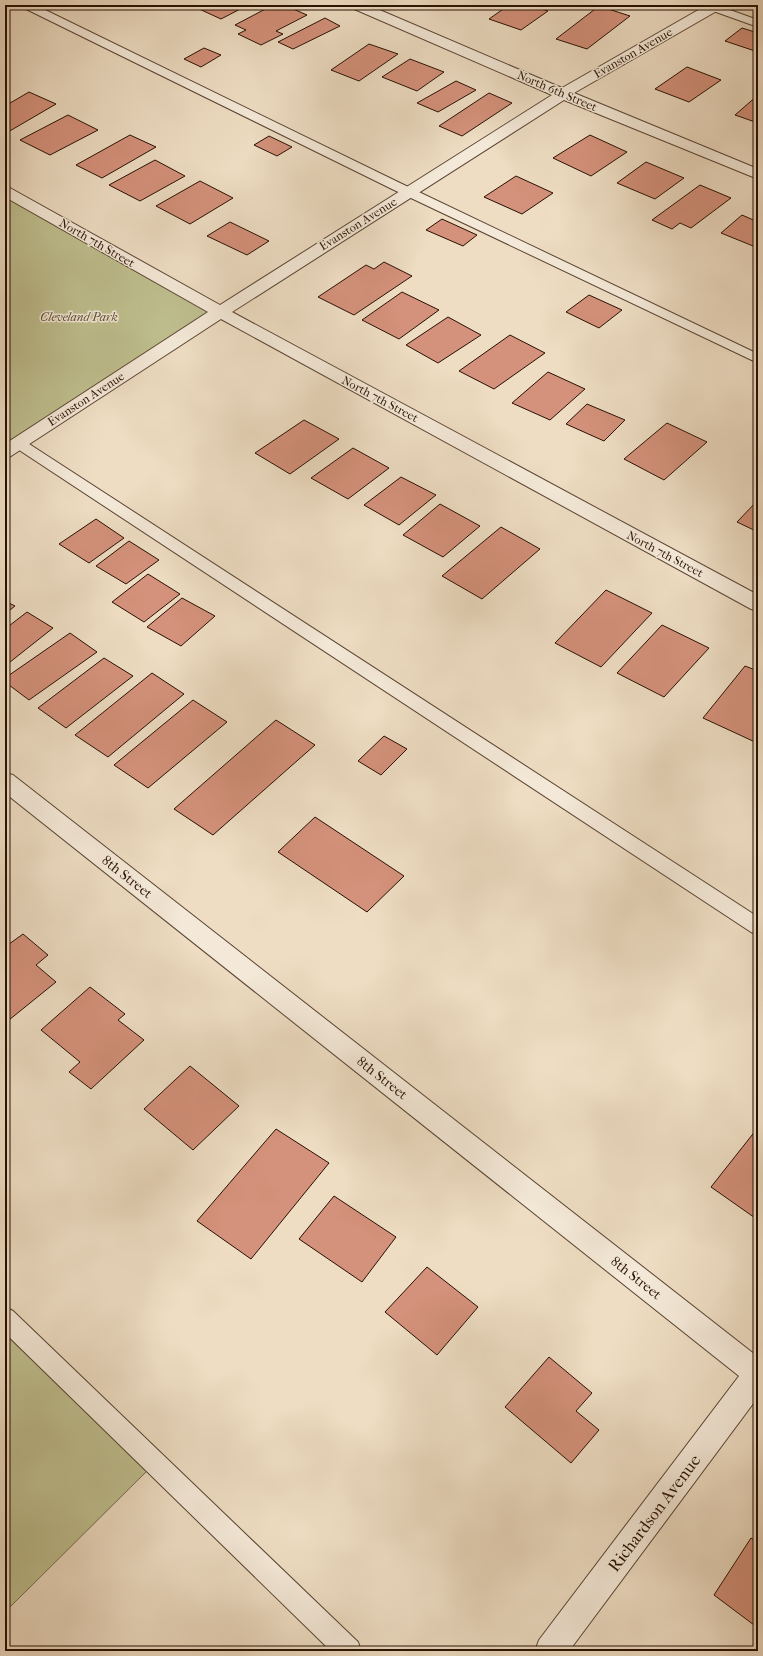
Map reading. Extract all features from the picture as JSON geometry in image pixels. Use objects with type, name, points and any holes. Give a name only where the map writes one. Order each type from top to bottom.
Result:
[{"type":"street","name":"North 6th Street","points":[[357,5],[563,94],[758,174]]},
{"type":"street","name":"Evanston Avenue","points":[[12,448],[220,312],[563,94],[712,6]]},
{"type":"street","name":"North 7th Street","points":[[5,191],[220,312],[758,604]]},
{"type":"street","name":"8th Street","points":[[5,781],[758,1374]]},
{"type":"street","name":"Richardson Avenue","points":[[550,1651],[758,1374]]},
{"type":"lane","points":[[26,5],[758,359]]},
{"type":"lane","points":[[712,6],[758,24]]},
{"type":"lane","points":[[12,448],[758,926]]},
{"type":"lane","points":[[5,1318],[349,1651]]},
{"type":"green space","name":"Cleveland Park","points":[[5,191],[220,312],[5,456]]},
{"type":"green space","points":[[5,1316],[155,1463],[5,1612]]},
{"type":"building","points":[[204,5],[248,5],[221,19],[197,8]]},
{"type":"building","points":[[273,5],[284,5],[307,15],[276,31],[283,34],[261,45],[238,34],[246,30],[235,25]]},
{"type":"building","points":[[463,5],[482,5],[474,9]]},
{"type":"building","points":[[509,5],[529,5],[548,11],[521,30],[489,19]]},
{"type":"building","points":[[599,6],[630,16],[587,49],[556,39]]},
{"type":"building","points":[[325,18],[340,26],[293,49],[278,42]]},
{"type":"building","points":[[742,28],[758,33],[758,52],[725,41]]},
{"type":"building","points":[[369,44],[398,54],[359,81],[331,70]]},
{"type":"building","points":[[204,48],[221,55],[201,67],[184,59]]},
{"type":"building","points":[[410,59],[444,72],[417,91],[382,77]]},
{"type":"building","points":[[687,67],[721,80],[689,102],[655,89]]},
{"type":"building","points":[[456,81],[476,90],[438,112],[417,103]]},
{"type":"building","points":[[29,92],[56,104],[8,132],[5,130],[5,106]]},
{"type":"building","points":[[489,93],[512,103],[462,136],[439,126]]},
{"type":"building","points":[[758,95],[758,123],[735,115]]},
{"type":"building","points":[[68,115],[98,130],[50,155],[20,140]]},
{"type":"building","points":[[130,135],[156,147],[102,178],[76,165]]},
{"type":"building","points":[[590,135],[627,152],[591,176],[553,158]]},
{"type":"building","points":[[269,136],[292,147],[277,156],[254,145]]},
{"type":"building","points":[[155,160],[185,176],[140,201],[109,185]]},
{"type":"building","points":[[646,162],[684,178],[655,199],[617,183]]},
{"type":"building","points":[[516,176],[553,193],[522,214],[484,197]]},
{"type":"building","points":[[200,181],[233,198],[190,224],[156,206]]},
{"type":"building","points":[[700,185],[731,198],[691,228],[680,223],[672,229],[652,220]]},
{"type":"building","points":[[742,215],[758,222],[758,248],[721,233]]},
{"type":"building","points":[[442,219],[477,235],[463,246],[426,230]]},
{"type":"building","points":[[230,222],[269,241],[247,255],[207,236]]},
{"type":"building","points":[[384,262],[412,276],[354,315],[318,297],[366,265],[374,269]]},
{"type":"building","points":[[402,292],[439,310],[399,339],[362,320]]},
{"type":"building","points":[[589,295],[622,310],[599,328],[566,312]]},
{"type":"building","points":[[448,317],[481,335],[438,363],[406,345]]},
{"type":"building","points":[[510,335],[545,353],[494,389],[459,371]]},
{"type":"building","points":[[548,372],[585,389],[550,420],[512,403]]},
{"type":"building","points":[[587,404],[625,420],[604,441],[566,424]]},
{"type":"building","points":[[304,420],[339,439],[290,474],[255,453]]},
{"type":"building","points":[[667,423],[707,442],[664,480],[624,459]]},
{"type":"building","points":[[353,448],[389,468],[348,499],[311,478]]},
{"type":"building","points":[[401,477],[436,495],[399,525],[364,505]]},
{"type":"building","points":[[758,500],[758,532],[737,522]]},
{"type":"building","points":[[440,504],[480,526],[443,557],[403,535]]},
{"type":"building","points":[[96,519],[124,538],[89,563],[59,544]]},
{"type":"building","points":[[501,527],[540,549],[482,599],[442,576]]},
{"type":"building","points":[[129,541],[159,560],[126,584],[96,566]]},
{"type":"building","points":[[148,574],[180,594],[144,622],[112,602]]},
{"type":"building","points":[[606,590],[652,613],[601,667],[555,643]]},
{"type":"building","points":[[182,598],[215,616],[181,646],[147,627]]},
{"type":"building","points":[[5,601],[15,606],[5,614]]},
{"type":"building","points":[[27,612],[53,628],[5,666],[5,629]]},
{"type":"building","points":[[662,625],[709,648],[664,697],[617,673]]},
{"type":"building","points":[[70,633],[97,652],[29,700],[5,682],[5,678]]},
{"type":"building","points":[[104,658],[133,676],[66,728],[38,708]]},
{"type":"building","points":[[745,666],[758,671],[758,738],[755,742],[703,718]]},
{"type":"building","points":[[152,673],[184,694],[108,757],[75,735]]},
{"type":"building","points":[[193,700],[227,722],[148,788],[114,765]]},
{"type":"building","points":[[276,720],[315,745],[213,835],[174,809]]},
{"type":"building","points":[[384,736],[407,749],[381,775],[358,761]]},
{"type":"building","points":[[315,817],[404,876],[367,912],[278,852]]},
{"type":"building","points":[[23,934],[48,955],[36,965],[56,982],[9,1020],[5,1017],[5,947]]},
{"type":"building","points":[[90,987],[125,1014],[118,1020],[144,1040],[91,1089],[69,1072],[80,1062],[41,1030]]},
{"type":"building","points":[[190,1066],[239,1106],[193,1150],[144,1109]]},
{"type":"building","points":[[276,1129],[329,1163],[251,1259],[197,1221]]},
{"type":"building","points":[[756,1130],[758,1131],[758,1220],[711,1187]]},
{"type":"building","points":[[334,1196],[396,1237],[362,1282],[299,1239]]},
{"type":"building","points":[[427,1267],[478,1307],[437,1355],[385,1312]]},
{"type":"building","points":[[549,1357],[592,1393],[576,1411],[599,1430],[571,1463],[505,1407]]},
{"type":"building","points":[[751,1538],[758,1543],[758,1628],[714,1595]]}]
